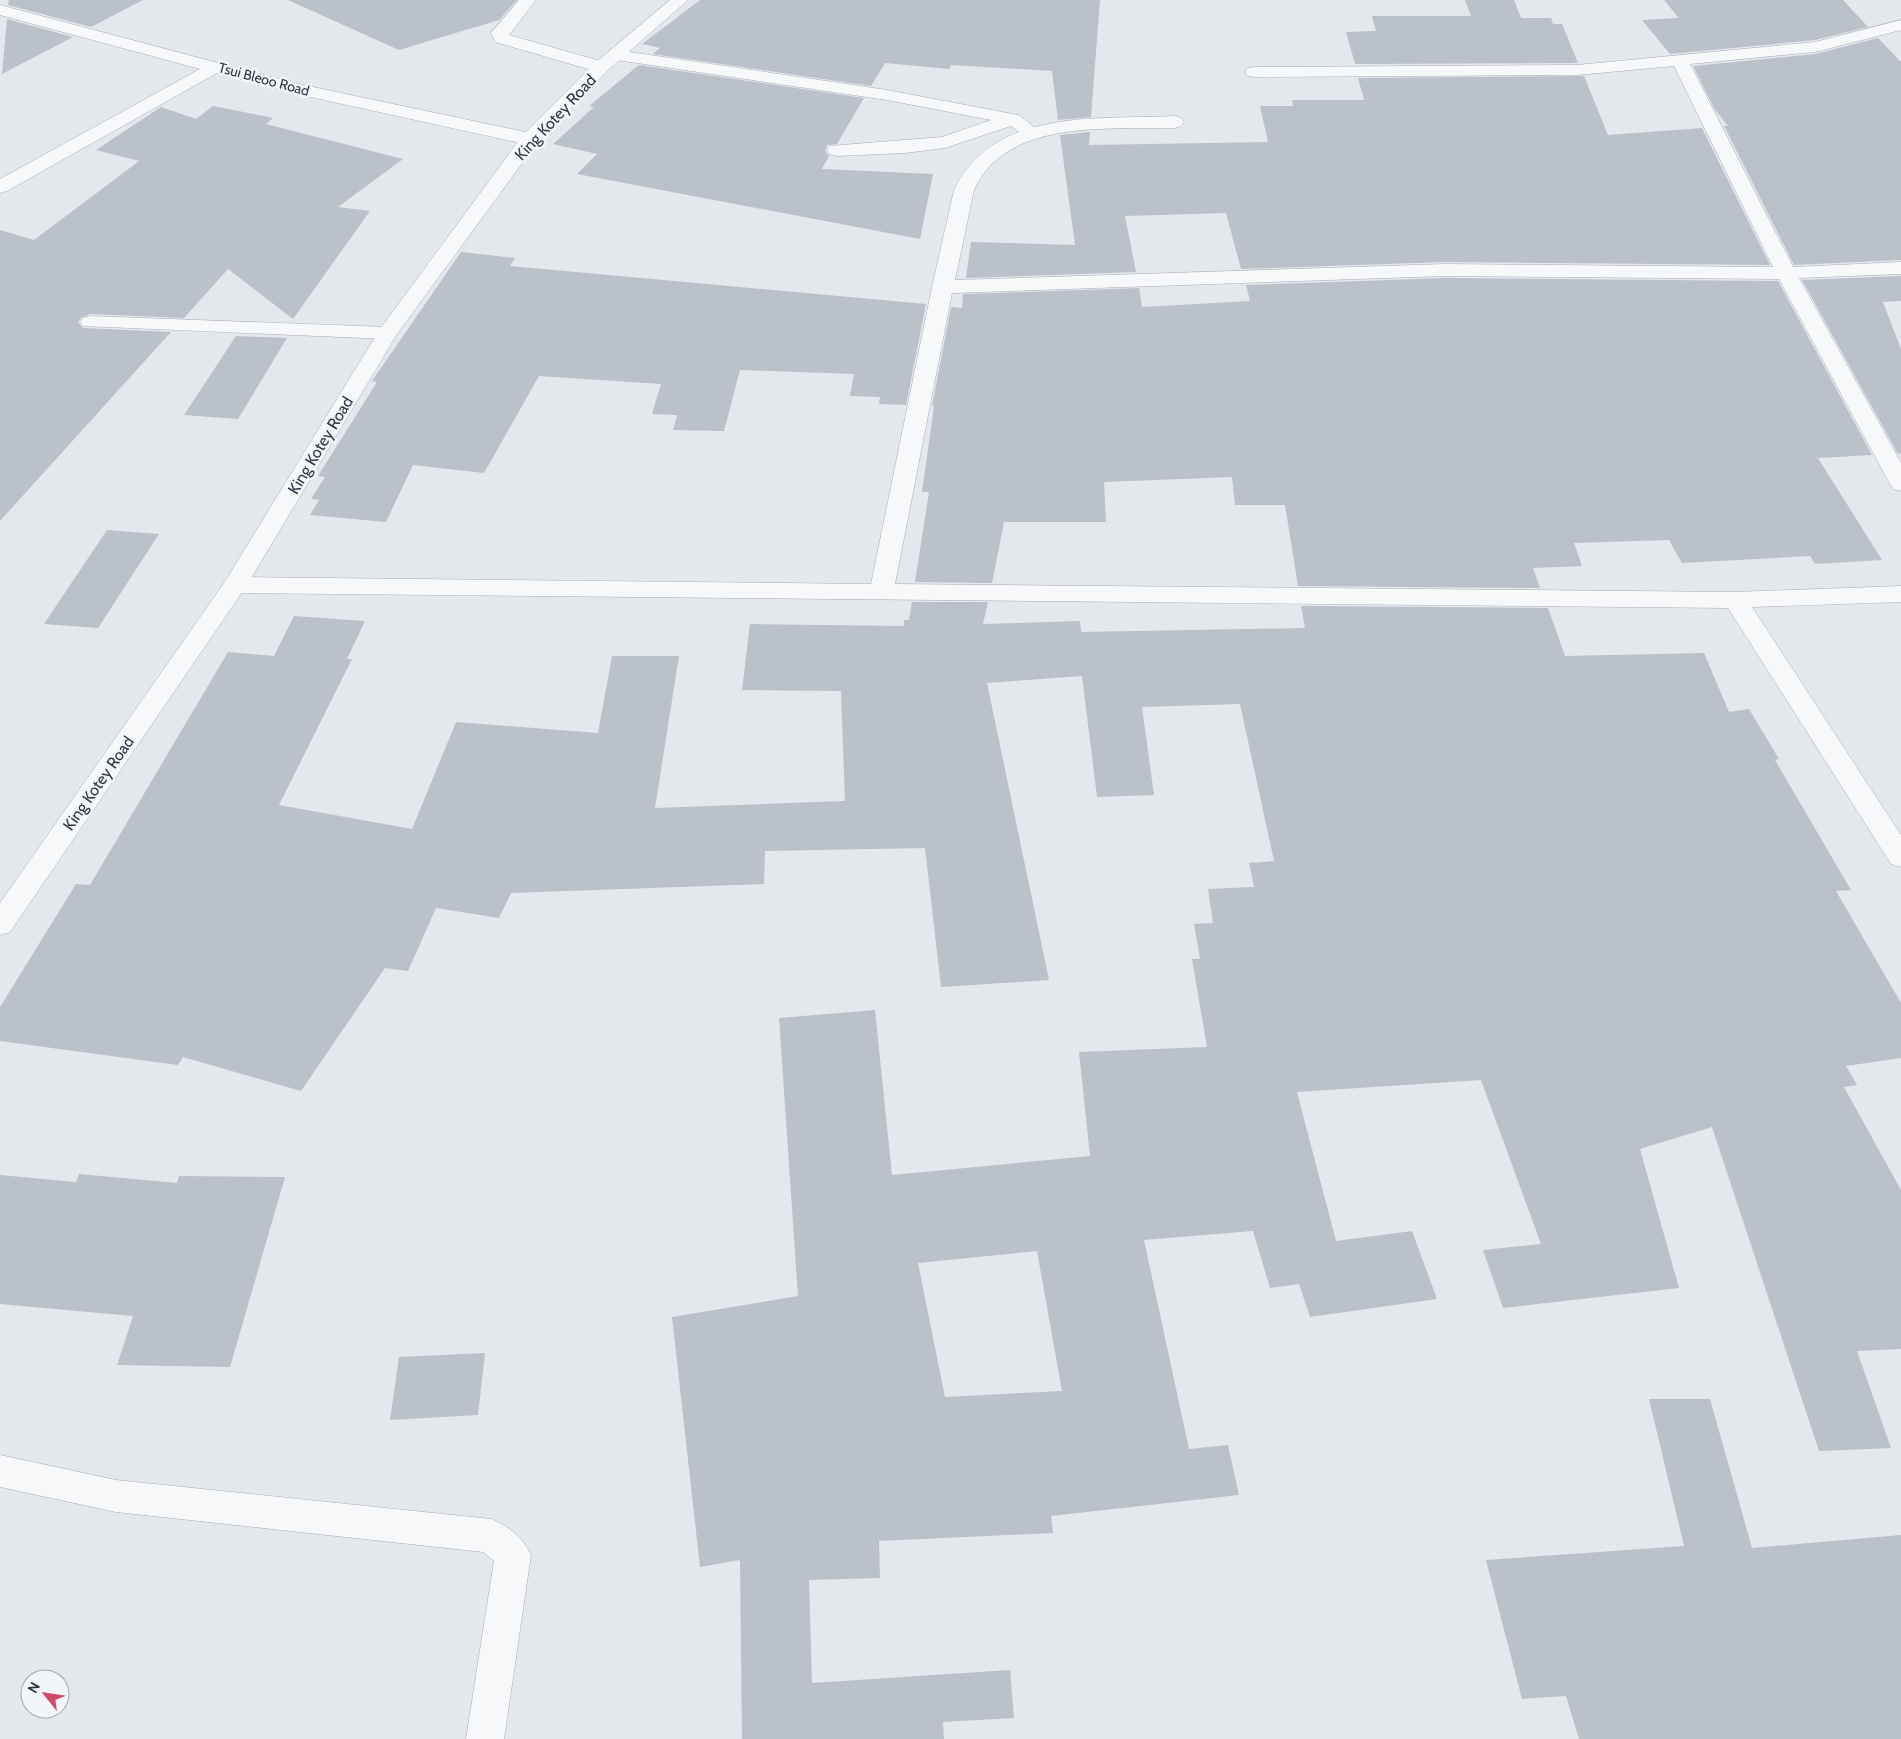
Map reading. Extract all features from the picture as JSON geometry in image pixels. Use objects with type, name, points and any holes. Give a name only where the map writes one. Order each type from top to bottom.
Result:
[{"type":"street","points":[[528,0],[500,33],[501,38],[609,61],[886,95],[1013,120],[1031,132]]},
{"type":"street","name":"King Kotey Road","points":[[0,924],[235,585],[387,333],[530,139],[609,61],[680,0]]},
{"type":"street","name":"Tsui Bleoo Road","points":[[0,10],[292,88],[530,139]]},
{"type":"street","points":[[1254,72],[1577,70],[1815,46],[1901,25]]},
{"type":"street","points":[[1680,61],[1786,273],[1901,484]]},
{"type":"street","points":[[0,187],[216,67]]},
{"type":"street","points":[[836,150],[905,147],[945,142],[1013,120]]},
{"type":"street","points":[[881,592],[942,287],[964,190],[971,175],[984,160],[1008,142],[1031,132],[1077,126],[1175,122]]},
{"type":"street","points":[[942,287],[1445,270],[1786,273],[1901,268]]},
{"type":"street","points":[[90,322],[387,333]]},
{"type":"street","points":[[235,585],[1735,600],[1901,594]]},
{"type":"street","points":[[1735,600],[1901,857]]},
{"type":"street","points":[[0,1471],[116,1496],[491,1536],[513,1555],[485,1739]]},
{"type":"building","points":[[9,0],[143,0],[91,27],[8,5]]},
{"type":"building","points":[[288,0],[517,0],[499,20],[399,50]]},
{"type":"building","points":[[700,0],[1100,0],[1091,117],[1058,120],[1052,71],[951,65],[949,69],[885,63],[871,86],[653,54],[660,48],[642,44]]},
{"type":"building","points":[[1465,0],[1514,0],[1521,18],[1551,18],[1553,24],[1562,24],[1578,63],[1355,64],[1346,32],[1376,31],[1372,16],[1471,16]]},
{"type":"building","points":[[1664,0],[1843,0],[1868,27],[1815,40],[1670,54],[1642,20],[1679,18]]},
{"type":"building","points":[[7,19],[73,37],[2,74]]},
{"type":"building","points":[[1878,38],[1901,62],[1901,260],[1794,265],[1724,126],[1728,126],[1715,110],[1693,66],[1815,54]]},
{"type":"building","points":[[639,65],[864,98],[837,144],[827,145],[825,151],[829,156],[822,169],[933,174],[920,239],[577,174],[597,154],[553,144],[594,107],[589,106]]},
{"type":"building","points":[[1584,76],[1608,135],[1702,128],[1770,265],[1445,262],[1241,269],[1226,213],[1125,216],[1136,272],[966,278],[971,242],[1075,245],[1060,135],[1090,132],[1089,145],[1268,142],[1260,106],[1293,106],[1292,100],[1364,100],[1358,78]]},
{"type":"building","points":[[213,106],[273,118],[266,124],[403,159],[338,207],[370,211],[293,319],[228,269],[184,318],[90,314],[82,317],[78,322],[83,328],[171,332],[0,521],[0,230],[34,240],[139,161],[96,150],[161,107],[196,119]]},
{"type":"building","points":[[461,252],[515,258],[510,266],[926,304],[906,405],[879,404],[880,397],[850,396],[854,374],[740,370],[724,431],[673,430],[677,415],[652,414],[661,384],[539,376],[484,473],[413,465],[386,522],[310,515],[319,500],[311,499],[325,477],[318,476],[377,382],[372,381]]},
{"type":"building","points":[[1901,276],[1901,301],[1883,302],[1901,349],[1901,453],[1898,454],[1802,280]]},
{"type":"building","points":[[1445,278],[1778,281],[1872,455],[1818,458],[1882,560],[1815,564],[1810,556],[1682,563],[1669,540],[1574,543],[1582,566],[1533,568],[1540,588],[1298,586],[1285,505],[1235,505],[1232,477],[1104,482],[1106,522],[1004,522],[992,583],[915,582],[929,492],[922,492],[934,406],[932,406],[951,307],[962,308],[963,294],[1139,288],[1142,307],[1250,301],[1246,285]]},
{"type":"building","points":[[236,336],[287,338],[238,419],[184,415]]},
{"type":"building","points":[[107,530],[159,534],[98,628],[44,624]]},
{"type":"building","points":[[912,602],[988,602],[983,624],[1080,621],[1081,632],[1305,628],[1301,606],[1548,608],[1565,656],[1704,653],[1729,712],[1749,709],[1779,759],[1775,760],[1851,890],[1836,891],[1901,1003],[1901,1058],[1846,1066],[1857,1085],[1844,1087],[1901,1190],[1901,1349],[1857,1351],[1891,1448],[1819,1451],[1712,1127],[1640,1149],[1679,1288],[1503,1308],[1483,1250],[1541,1244],[1481,1080],[1297,1092],[1336,1241],[1412,1231],[1437,1299],[1310,1317],[1299,1284],[1270,1288],[1253,1231],[1144,1240],[1189,1449],[1228,1445],[1239,1495],[1051,1516],[1053,1533],[879,1541],[880,1578],[809,1580],[812,1683],[1010,1670],[1014,1718],[943,1722],[944,1739],[742,1739],[740,1560],[700,1567],[672,1317],[798,1296],[779,1018],[875,1010],[892,1175],[1090,1156],[1079,1052],[1207,1047],[1192,959],[1200,959],[1194,924],[1213,923],[1208,889],[1254,887],[1249,863],[1274,861],[1240,704],[1142,707],[1154,795],[1097,797],[1082,676],[987,683],[1049,980],[941,987],[925,848],[765,851],[764,884],[511,893],[499,918],[436,908],[408,971],[385,968],[301,1091],[183,1057],[178,1065],[0,1041],[0,1007],[76,884],[90,885],[228,652],[274,656],[294,616],[365,621],[347,659],[352,659],[279,805],[412,829],[456,722],[598,733],[612,656],[679,656],[655,808],[845,801],[841,691],[742,690],[750,624],[904,626],[904,620],[909,620]],"holes":[[[1037,1251],[1062,1391],[945,1397],[918,1263]]]},
{"type":"building","points":[[79,1174],[177,1183],[179,1176],[285,1177],[230,1367],[117,1365],[133,1316],[0,1304],[0,1175],[76,1182]]},
{"type":"building","points":[[485,1353],[478,1415],[390,1420],[399,1357]]},
{"type":"building","points":[[1649,1399],[1710,1399],[1752,1548],[1901,1535],[1901,1739],[1579,1739],[1566,1696],[1522,1699],[1486,1560],[1684,1546]]}]
